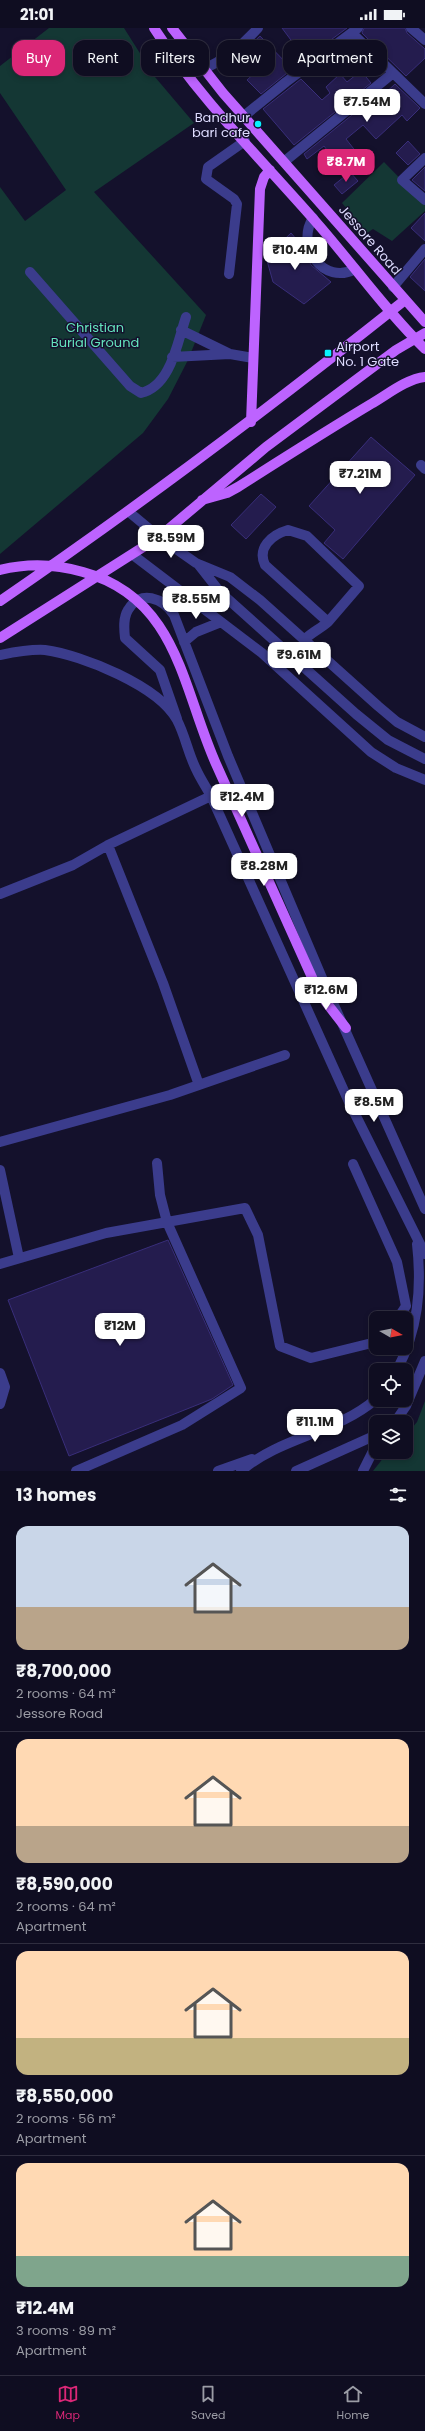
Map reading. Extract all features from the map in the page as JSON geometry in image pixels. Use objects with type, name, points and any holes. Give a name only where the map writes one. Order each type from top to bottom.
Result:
[{"type":"main road","points":[[154,28],[204,94],[313,218],[390,312],[425,348]]},
{"type":"main road","name":"Jessore Road","points":[[172,28],[181,40]]},
{"type":"main road","name":"Jessore Road","points":[[209,75],[405,300],[425,320]]},
{"type":"main road","points":[[251,422],[260,189],[264,177],[270,170]]},
{"type":"main road","points":[[0,601],[128,512],[251,422],[405,300]]},
{"type":"main road","points":[[0,638],[133,555],[159,537],[200,501],[336,394],[425,333]]},
{"type":"main road","points":[[200,501],[214,498],[238,487],[379,399],[408,383],[425,377]]},
{"type":"main road","points":[[0,570],[32,565],[71,568],[93,574],[116,586],[135,598],[148,610],[163,630],[183,670],[211,754],[322,997],[346,1028]]},
{"type":"street","points":[[209,67],[222,61],[243,46],[258,28]]},
{"type":"street","points":[[411,28],[425,40]]},
{"type":"street","points":[[244,116],[355,30],[393,73],[425,104]]},
{"type":"street","points":[[285,162],[393,73]]},
{"type":"street","points":[[229,274],[238,204],[234,199],[206,179],[208,167],[245,141]]},
{"type":"street","points":[[425,158],[402,180],[425,200]]},
{"type":"street","points":[[313,218],[308,233],[307,246],[315,260],[324,270],[335,274],[344,273],[355,269]]},
{"type":"street","points":[[394,286],[425,249]]},
{"type":"street","points":[[30,272],[134,391],[140,393],[149,391],[157,386],[162,379],[172,357],[186,317]]},
{"type":"street","points":[[181,330],[230,354]]},
{"type":"street","points":[[172,357],[230,354],[253,358]]},
{"type":"street","points":[[128,512],[159,537],[196,563],[236,581],[397,722],[425,737]]},
{"type":"street","points":[[307,642],[314,630],[324,625],[359,586],[307,536],[293,530],[281,532],[263,548],[262,559],[265,565],[324,625]]},
{"type":"street","points":[[133,555],[262,654],[371,752],[396,768],[425,780]]},
{"type":"street","points":[[196,563],[220,592],[356,714],[388,740],[425,758]]},
{"type":"street","points":[[425,1209],[404,1164],[346,1028],[325,985],[228,756],[174,615],[168,606],[160,599],[144,598],[134,603],[127,610],[124,627],[125,638],[160,670],[165,679],[177,719],[196,769],[211,796],[349,1102],[425,1254]]},
{"type":"street","points":[[184,642],[196,632],[221,622]]},
{"type":"street","points":[[0,655],[22,651],[46,650],[90,661],[118,674],[154,695],[177,719]]},
{"type":"street","points":[[0,894],[73,865],[108,845],[211,796]]},
{"type":"street","points":[[108,845],[163,982],[199,1085]]},
{"type":"street","points":[[0,1142],[170,1095],[284,1055]]},
{"type":"street","points":[[76,1471],[182,1425],[241,1388],[167,1222],[160,1195],[157,1163]]},
{"type":"street","points":[[353,1164],[397,1262],[406,1306],[403,1311]]},
{"type":"street","points":[[0,1170],[19,1258]]},
{"type":"street","points":[[0,1264],[106,1233],[212,1212],[245,1208],[258,1235],[280,1346],[311,1358],[369,1344]]},
{"type":"street","points":[[399,1363],[412,1332],[418,1308],[420,1279],[416,1234]]},
{"type":"street","points":[[400,1415],[406,1406],[425,1361]]},
{"type":"street","points":[[0,1373],[5,1387],[0,1404]]},
{"type":"street","points":[[218,1471],[257,1458],[348,1418],[369,1404]]},
{"type":"street","points":[[296,1471],[369,1438]]},
{"type":"street","points":[[241,1471],[257,1458]]},
{"type":"street","points":[[363,1471],[369,1459]]},
{"type":"green space","name":"Christian Burial Ground","points":[[49,28],[124,28],[132,40],[73,40],[73,76],[133,76],[133,42],[141,55],[141,76],[154,76],[194,123],[94,192],[206,315],[188,360],[168,399],[143,433],[0,554],[0,187],[25,221],[66,190],[0,93],[0,66],[12,57],[12,76],[65,76],[65,40],[34,40]]},
{"type":"green space","points":[[384,162],[425,204],[425,211],[392,241],[373,229],[367,233],[342,203]]},
{"type":"green space","points":[[425,1401],[425,1471],[373,1471],[382,1459],[413,1459],[413,1427],[417,1422]]},
{"type":"building","points":[[282,28],[347,28],[331,40],[291,40]]},
{"type":"building","points":[[364,28],[405,28],[407,33],[425,49],[425,58],[406,76],[387,57],[387,40],[369,40],[362,33]]},
{"type":"building","points":[[260,36],[264,40],[256,40]]},
{"type":"building","points":[[275,51],[283,60],[283,76],[261,94],[247,80],[251,76],[275,76]]},
{"type":"building","points":[[338,76],[342,76],[347,82],[355,76],[365,76],[371,83],[294,145],[263,109],[301,79],[322,100],[330,93],[326,87]]},
{"type":"building","points":[[395,84],[420,108],[407,121],[402,115],[376,139],[363,125],[346,139],[357,153],[339,166],[324,146],[307,159],[304,154],[379,93],[382,96]]},
{"type":"building","points":[[408,141],[420,154],[408,165],[396,153]]},
{"type":"building","points":[[425,167],[425,191],[412,180]]},
{"type":"building","points":[[350,172],[358,181],[342,194],[334,185]]},
{"type":"building","points":[[425,213],[425,241],[411,228]]},
{"type":"building","points":[[291,233],[303,247],[311,265],[331,282],[304,304],[273,282],[266,257]]},
{"type":"building","points":[[425,259],[425,291],[410,277]]},
{"type":"building","points":[[371,437],[415,475],[343,559],[324,543],[335,530],[309,506]]},
{"type":"building","points":[[261,494],[276,507],[246,539],[231,525]]},
{"type":"building","points":[[168,1240],[233,1385],[212,1399],[69,1456],[8,1300]]},
{"type":"place","name":"Bandhur bari cafe","points":[[258,124]]},
{"type":"place","name":"Airport No. 1 Gate","points":[[328,353]]}]
